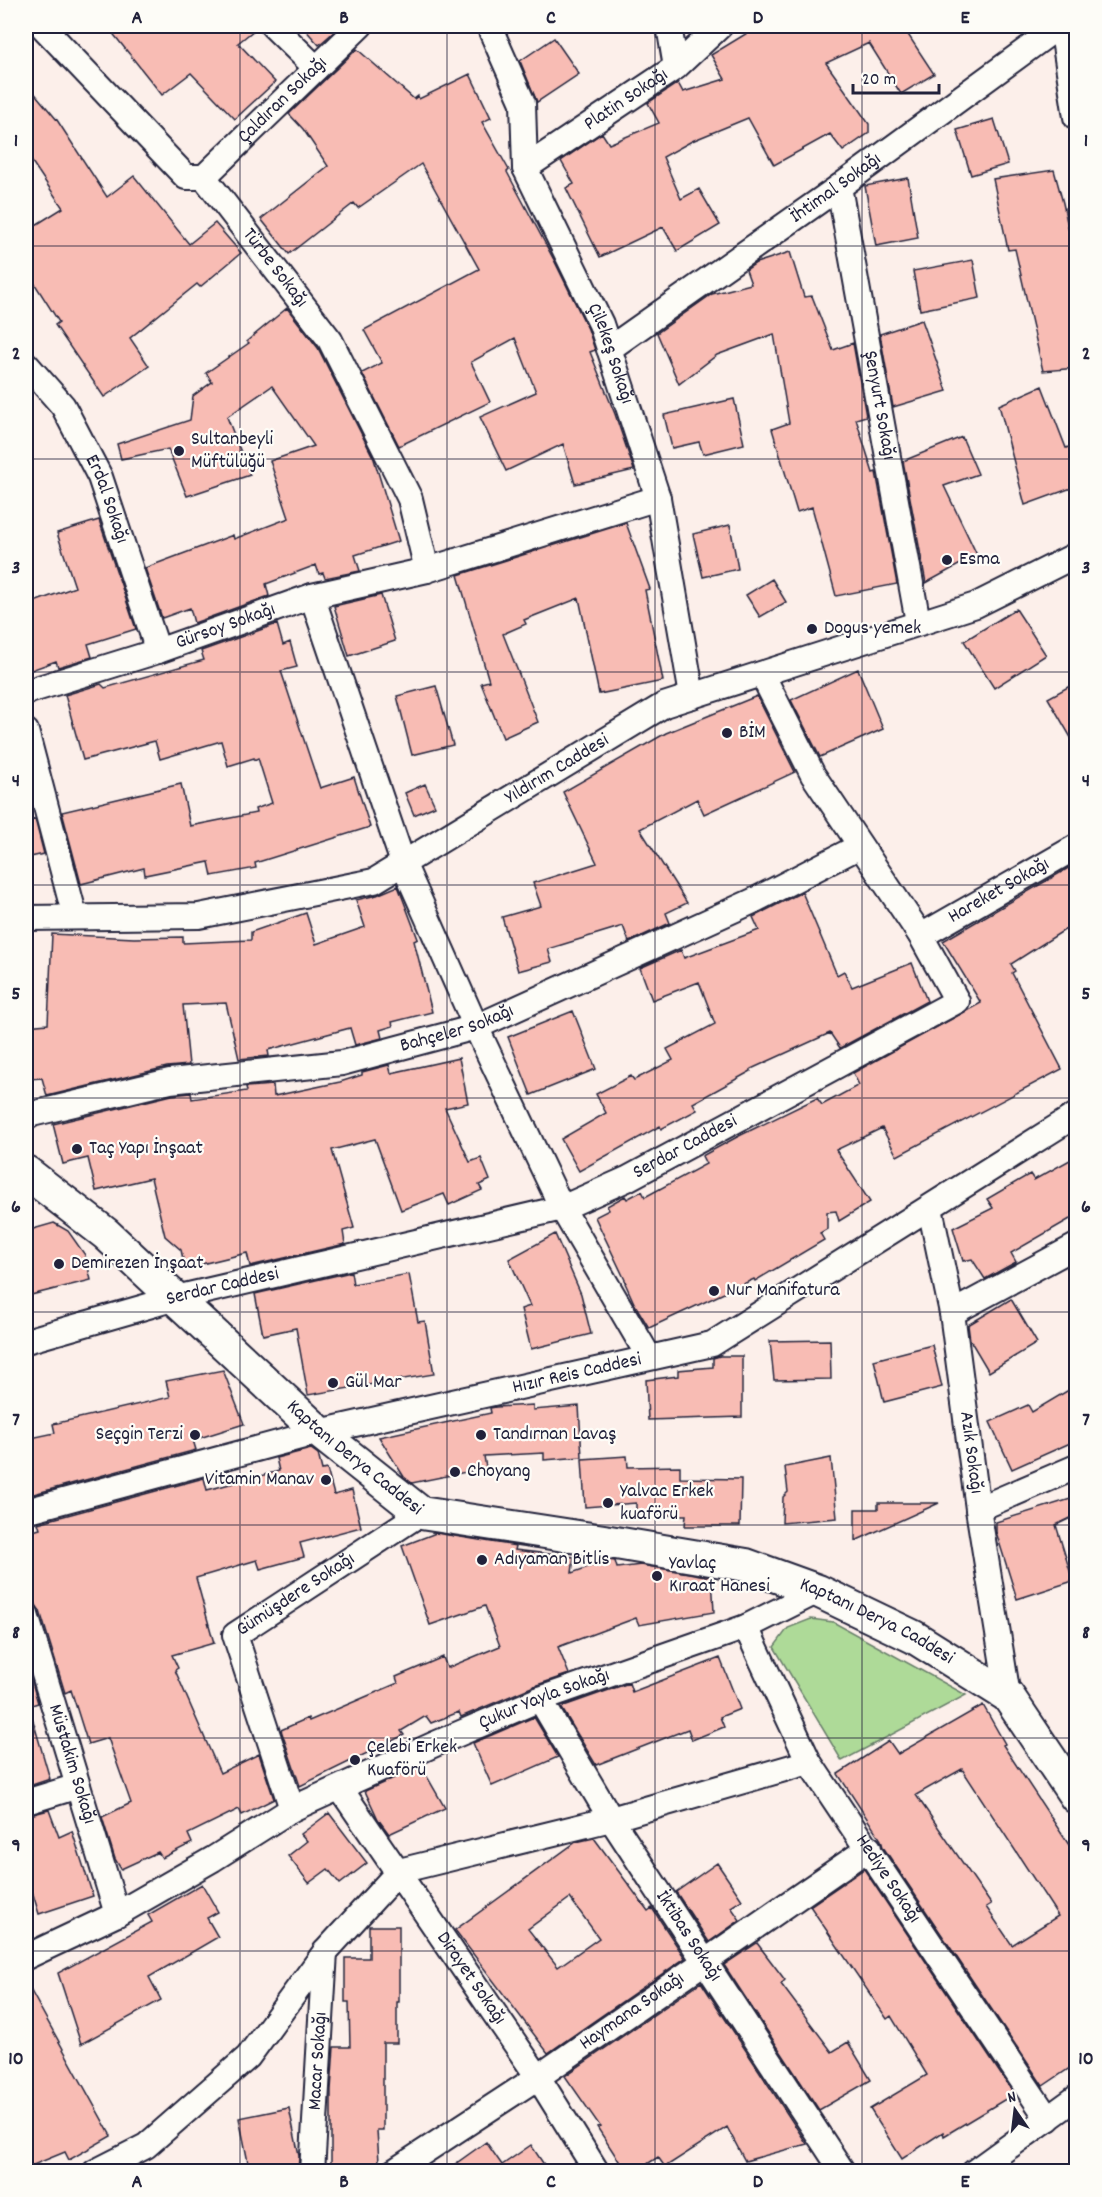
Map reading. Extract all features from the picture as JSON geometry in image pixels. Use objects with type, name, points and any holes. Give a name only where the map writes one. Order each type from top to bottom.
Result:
[{"type":"street","points":[[42,26],[186,177],[204,177]]},
{"type":"street","points":[[273,26],[316,68]]},
{"type":"street","name":"Çaldıran Sokağı","points":[[204,177],[360,26]]},
{"type":"street","name":"Çilekeş Sokağı","points":[[489,26],[523,103],[525,168],[601,324],[658,498],[692,696]]},
{"type":"street","points":[[669,26],[676,68]]},
{"type":"street","name":"Platin Sokağı","points":[[525,168],[676,68],[720,26]]},
{"type":"street","points":[[1061,26],[1077,117]]},
{"type":"street","name":"İhtimal Sokağı","points":[[609,349],[839,188],[1061,26]]},
{"type":"street","name":"Türbe Sokağı","points":[[204,177],[330,340],[410,499],[428,570]]},
{"type":"street","name":"Şenyurt Sokağı","points":[[839,188],[918,622]]},
{"type":"street","name":"Erdal Sokağı","points":[[26,364],[63,406],[100,477],[158,651]]},
{"type":"street","name":"Gürsoy Sokağı","points":[[26,692],[158,651],[312,596],[428,570],[658,498]]},
{"type":"street","name":"Yıldırım Caddesi","points":[[26,918],[199,916],[374,881],[664,705],[976,605],[1077,555]]},
{"type":"street","points":[[312,596],[403,863],[476,1027],[562,1208],[649,1358]]},
{"type":"street","name":"Serdar Caddesi","points":[[26,1341],[176,1298],[562,1208],[627,1179],[957,1001],[921,936],[813,775],[762,674]]},
{"type":"street","points":[[26,731],[75,917]]},
{"type":"street","name":"Bahçeler Sokağı","points":[[26,1118],[32,1114],[170,1081],[342,1063],[476,1027],[753,901],[860,846]]},
{"type":"street","name":"Hareket Sokağı","points":[[921,936],[1077,847]]},
{"type":"street","name":"Hızır Reis Caddesi","points":[[26,1511],[319,1432],[712,1344],[1077,1116]]},
{"type":"street","name":"Kaptanı Derya Caddesi","points":[[26,1172],[106,1234],[319,1432],[421,1513],[746,1565],[818,1591],[914,1637],[1008,1696],[1077,1797]]},
{"type":"street","name":"Azık Sokağı","points":[[930,1208],[952,1313],[978,1509],[1008,1696]]},
{"type":"street","points":[[952,1313],[1077,1246]]},
{"type":"street","points":[[978,1509],[1077,1467]]},
{"type":"street","name":"Gümüşdere Sokağı","points":[[292,1809],[235,1635],[421,1513]]},
{"type":"street","name":"Çukur Yayla Sokağı","points":[[26,1957],[117,1914],[213,1859],[292,1809],[540,1699],[746,1627],[818,1591]]},
{"type":"street","name":"Müstakim Sokağı","points":[[26,1615],[117,1914]]},
{"type":"street","name":"Hediye Sokağı","points":[[746,1627],[809,1762],[869,1848],[1067,2112]]},
{"type":"street","name":"İktibas Sokağı","points":[[540,1699],[611,1819],[843,2172]]},
{"type":"street","points":[[95,2172],[146,2146],[248,2056],[325,1952],[399,1871],[611,1819],[809,1762]]},
{"type":"street","points":[[26,1802],[78,1786]]},
{"type":"street","name":"Dirayet Sokağı","points":[[340,1788],[538,2077],[597,2172]]},
{"type":"street","name":"Haymana Sokağı","points":[[393,2172],[538,2077],[869,1848]]},
{"type":"street","name":"Macar Sokağı","points":[[312,2172],[325,1952]]},
{"type":"street","points":[[974,2172],[1067,2112]]},
{"type":"green space","points":[[811,1619],[833,1622],[966,1695],[842,1761],[774,1647],[788,1628]]},
{"type":"building","points":[[107,26],[259,26],[238,43],[275,82],[235,119],[191,73],[162,95]]},
{"type":"building","points":[[302,26],[331,26],[336,30],[319,45]]},
{"type":"building","points":[[745,26],[906,26],[903,27],[934,74],[901,94],[869,43],[826,63],[869,124],[869,133],[843,151],[830,134],[774,165],[748,118],[692,141],[663,157],[681,199],[699,189],[720,225],[677,251],[663,227],[600,257],[566,188],[574,184],[561,161],[602,133],[609,144],[659,123],[648,103],[678,83],[683,92],[725,79],[711,55],[749,32]]},
{"type":"building","points":[[554,38],[579,74],[537,102],[520,61]]},
{"type":"building","points":[[357,49],[414,99],[418,96],[419,99],[470,74],[491,118],[482,122],[509,170],[507,172],[588,329],[595,350],[590,352],[634,470],[575,484],[563,444],[506,471],[480,417],[536,392],[515,338],[471,362],[490,402],[399,446],[362,373],[382,363],[364,330],[479,269],[421,164],[358,208],[354,203],[289,254],[261,219],[328,166],[303,129],[289,114]]},
{"type":"building","points":[[26,83],[57,120],[107,197],[134,176],[189,244],[215,223],[241,253],[200,287],[197,284],[130,338],[149,366],[104,397],[55,325],[59,322],[33,281],[26,286],[26,231],[63,208],[26,153]]},
{"type":"building","points":[[994,119],[1008,164],[971,175],[957,130]]},
{"type":"building","points":[[1054,170],[1077,270],[1077,368],[1043,371],[1015,249],[1008,250],[993,179]]},
{"type":"building","points":[[908,178],[918,238],[876,246],[865,186]]},
{"type":"building","points":[[790,252],[804,297],[812,296],[833,350],[853,343],[866,416],[856,419],[873,473],[876,472],[897,584],[836,596],[812,507],[797,512],[772,429],[789,423],[774,334],[717,355],[679,384],[657,333],[712,294],[751,284],[746,270],[756,263]]},
{"type":"building","points":[[973,260],[980,298],[920,310],[913,271]]},
{"type":"building","points":[[287,308],[318,348],[374,459],[399,541],[355,555],[360,571],[325,578],[323,573],[319,574],[316,565],[266,584],[269,596],[194,623],[190,608],[162,618],[145,568],[233,535],[234,539],[289,518],[270,461],[314,446],[272,386],[227,417],[250,475],[187,496],[168,449],[121,459],[117,444],[190,420],[193,396],[212,382],[206,373],[249,343],[247,341]]},
{"type":"building","points":[[922,320],[947,391],[893,407],[880,334]]},
{"type":"building","points":[[1042,386],[1066,448],[1077,444],[1077,486],[1025,505],[999,405]]},
{"type":"building","points":[[734,399],[744,444],[703,454],[699,442],[672,448],[664,415]]},
{"type":"building","points":[[962,437],[978,474],[944,486],[977,555],[926,583],[903,461]]},
{"type":"building","points":[[99,520],[136,629],[88,644],[92,657],[58,667],[56,661],[26,672],[26,605],[75,587],[57,533]]},
{"type":"building","points":[[626,523],[650,589],[645,590],[663,681],[599,694],[579,598],[524,620],[526,624],[503,634],[538,722],[503,738],[481,683],[489,681],[458,575]]},
{"type":"building","points":[[730,525],[738,569],[703,577],[693,534]]},
{"type":"building","points":[[772,579],[786,602],[760,617],[746,595]]},
{"type":"building","points":[[381,595],[395,641],[349,656],[334,606]]},
{"type":"building","points":[[1016,609],[1046,655],[994,688],[964,641]]},
{"type":"building","points":[[277,624],[283,645],[290,642],[297,667],[281,671],[320,788],[354,777],[370,827],[255,863],[256,868],[212,876],[209,862],[145,875],[144,868],[81,884],[62,812],[181,784],[190,826],[256,813],[255,809],[272,803],[258,758],[228,766],[221,741],[160,759],[155,741],[83,760],[65,695],[101,684],[105,688],[204,660],[201,651]]},
{"type":"building","points":[[858,669],[883,729],[820,757],[791,700]]},
{"type":"building","points":[[1077,682],[1077,748],[1048,698]]},
{"type":"building","points":[[436,686],[453,745],[412,755],[397,696]]},
{"type":"building","points":[[757,696],[795,772],[704,814],[697,799],[640,829],[687,903],[666,913],[670,923],[629,942],[623,926],[548,949],[552,962],[518,971],[502,917],[541,906],[533,883],[597,863],[563,792],[666,733]]},
{"type":"building","points":[[425,784],[435,806],[414,815],[405,793]]},
{"type":"building","points":[[35,819],[44,854],[26,858],[26,822]]},
{"type":"building","points":[[1077,863],[1077,922],[1011,964],[1015,971],[1012,973],[1062,1069],[897,1156],[882,1128],[836,1150],[870,1202],[839,1221],[836,1211],[827,1212],[827,1229],[820,1233],[824,1240],[755,1281],[754,1279],[649,1328],[634,1303],[595,1217],[609,1210],[607,1206],[625,1196],[627,1199],[642,1191],[645,1197],[706,1164],[702,1156],[737,1137],[817,1098],[822,1105],[859,1085],[853,1073],[981,1003],[943,941]]},
{"type":"building","points":[[398,886],[418,939],[414,941],[432,1012],[392,1022],[393,1026],[380,1030],[382,1038],[355,1045],[350,1028],[268,1050],[269,1056],[239,1059],[226,1003],[183,1005],[189,1065],[167,1067],[47,1096],[42,1078],[28,1079],[26,1026],[48,1024],[52,934],[134,938],[183,937],[183,943],[251,940],[251,932],[306,913],[316,944],[365,927],[356,900],[377,895]]},
{"type":"building","points":[[802,892],[837,975],[844,971],[852,987],[912,963],[927,1001],[840,1048],[830,1033],[751,1069],[693,1103],[697,1110],[661,1129],[660,1126],[579,1171],[561,1139],[606,1113],[596,1094],[631,1076],[634,1080],[673,1060],[667,1049],[715,1024],[699,982],[652,1000],[640,968],[681,950],[684,958],[759,930],[753,917]]},
{"type":"building","points":[[573,1011],[596,1069],[531,1095],[508,1037]]},
{"type":"building","points":[[459,1058],[468,1103],[445,1108],[470,1162],[481,1158],[490,1180],[479,1185],[482,1190],[449,1205],[444,1194],[401,1210],[375,1139],[332,1150],[354,1228],[343,1231],[345,1244],[250,1266],[247,1253],[185,1268],[181,1250],[165,1236],[151,1178],[96,1191],[88,1158],[63,1164],[53,1124],[172,1095],[191,1093],[192,1099],[247,1091],[246,1087],[273,1085],[274,1096],[340,1082],[362,1075],[362,1072],[389,1065],[391,1073]]},
{"type":"building","points":[[1077,1156],[1077,1215],[1011,1253],[1016,1262],[985,1279],[972,1259],[963,1261],[953,1228],[993,1208],[987,1199],[1030,1174],[1034,1180]]},
{"type":"building","points":[[54,1223],[68,1231],[85,1255],[91,1280],[31,1295],[26,1273],[26,1231]]},
{"type":"building","points":[[555,1234],[581,1294],[591,1334],[531,1349],[521,1309],[530,1306],[509,1259]]},
{"type":"building","points":[[351,1272],[353,1284],[409,1274],[418,1322],[425,1321],[434,1374],[308,1395],[296,1328],[263,1335],[255,1294]]},
{"type":"building","points":[[1011,1299],[1037,1343],[989,1372],[970,1340],[968,1325]]},
{"type":"building","points":[[830,1340],[831,1379],[774,1380],[770,1341]]},
{"type":"building","points":[[932,1345],[942,1387],[884,1402],[874,1360]]},
{"type":"building","points":[[742,1356],[742,1417],[648,1420],[646,1380],[678,1376],[678,1370],[713,1367],[713,1358]]},
{"type":"building","points":[[223,1370],[244,1424],[193,1440],[196,1450],[30,1495],[26,1481],[26,1439],[55,1433],[53,1424],[170,1397],[166,1381]]},
{"type":"building","points":[[1077,1385],[1077,1440],[1012,1469],[990,1422],[1028,1405],[1032,1412]]},
{"type":"building","points":[[533,1405],[533,1410],[579,1406],[582,1457],[544,1460],[544,1453],[484,1456],[486,1468],[412,1483],[404,1477],[379,1437],[491,1413],[490,1408]]},
{"type":"building","points":[[311,1449],[318,1454],[322,1470],[327,1469],[334,1495],[352,1490],[361,1527],[300,1543],[304,1557],[260,1569],[257,1560],[196,1578],[214,1643],[172,1655],[178,1668],[175,1670],[220,1773],[259,1754],[274,1799],[242,1815],[239,1809],[188,1834],[192,1843],[162,1858],[158,1852],[121,1869],[115,1859],[102,1817],[131,1803],[108,1738],[88,1744],[71,1690],[65,1693],[32,1591],[34,1590],[26,1556],[26,1533],[40,1529],[38,1523],[204,1478],[207,1490],[279,1471],[276,1458]]},
{"type":"building","points":[[627,1456],[628,1467],[680,1466],[680,1478],[741,1479],[740,1526],[685,1526],[686,1515],[636,1515],[636,1503],[585,1507],[582,1459]]},
{"type":"building","points":[[831,1458],[837,1518],[782,1523],[783,1497],[788,1492],[785,1467]]},
{"type":"building","points":[[1077,1497],[1077,1515],[1056,1525],[1073,1581],[1017,1599],[996,1532],[996,1522]]},
{"type":"building","points":[[878,1503],[939,1503],[855,1541],[855,1509],[878,1509]]},
{"type":"building","points":[[436,1533],[516,1546],[515,1550],[574,1557],[572,1573],[608,1560],[615,1561],[617,1568],[641,1565],[712,1577],[714,1612],[639,1625],[636,1618],[558,1647],[569,1674],[461,1717],[459,1712],[431,1723],[426,1716],[401,1731],[404,1735],[300,1786],[281,1730],[308,1718],[309,1721],[398,1683],[396,1677],[443,1657],[447,1668],[500,1646],[485,1606],[430,1625],[402,1546]]},
{"type":"building","points":[[720,1658],[740,1709],[720,1717],[724,1727],[692,1740],[688,1729],[596,1765],[561,1707],[629,1683],[632,1692]]},
{"type":"building","points":[[26,1662],[38,1703],[26,1707]]},
{"type":"building","points":[[983,1705],[1005,1744],[1003,1745],[1077,1857],[1077,2063],[1043,2086],[883,1847],[881,1840],[838,1774],[889,1741],[898,1754]],"holes":[[[962,1769],[1058,1916],[1012,1945],[986,1907],[991,1904],[916,1795]]]},
{"type":"building","points":[[32,1717],[50,1779],[26,1787],[26,1718]]},
{"type":"building","points":[[534,1717],[558,1757],[492,1786],[473,1743]]},
{"type":"building","points":[[421,1766],[445,1808],[389,1834],[378,1819],[365,1791]]},
{"type":"building","points":[[49,1810],[59,1837],[72,1831],[93,1896],[39,1914],[26,1871],[26,1816]]},
{"type":"building","points":[[329,1813],[367,1863],[340,1884],[328,1869],[309,1883],[288,1856],[307,1841],[301,1834]]},
{"type":"building","points":[[594,1838],[648,1911],[652,1908],[685,1958],[548,2053],[455,1930],[576,1842]],"holes":[[[570,1898],[599,1938],[558,1967],[528,1929]]]},
{"type":"building","points":[[717,1863],[742,1900],[731,1907],[740,1920],[709,1942],[676,1892]]},
{"type":"building","points":[[864,1869],[1014,2094],[944,2136],[943,2132],[902,2159],[870,2109],[927,2075],[891,2016],[887,2019],[810,1906]]},
{"type":"building","points":[[202,1884],[218,1912],[207,1918],[218,1937],[149,1977],[161,2000],[81,2044],[58,1973],[152,1922],[148,1915]]},
{"type":"building","points":[[369,1926],[399,1926],[397,2043],[383,2043],[383,2130],[377,2130],[379,2162],[342,2172],[331,2172],[331,2090],[334,2047],[350,2047],[349,2002],[345,2002],[345,1958],[369,1958]]},
{"type":"building","points":[[757,1943],[785,1980],[781,1984],[832,2052],[848,2042],[871,2080],[819,2110],[724,1965]]},
{"type":"building","points":[[26,1982],[111,2136],[69,2160],[65,2152],[26,2168]]},
{"type":"building","points":[[701,1982],[807,2144],[745,2161],[727,2127],[665,2167],[658,2157],[635,2172],[626,2172],[597,2127],[600,2126],[565,2076]]},
{"type":"building","points":[[289,2108],[299,2156],[298,2172],[250,2172],[239,2118]]},
{"type":"building","points":[[486,2142],[502,2165],[531,2145],[549,2172],[444,2172]]},
{"type":"place","name":"Sultanbeyli Müftülüğü","points":[[179,451]]},
{"type":"place","name":"Esma","points":[[947,560]]},
{"type":"place","name":"Dogus yemek","points":[[812,629]]},
{"type":"place","name":"BİM","points":[[727,733]]},
{"type":"place","name":"Taç Yapı İnşaat","points":[[77,1149]]},
{"type":"place","name":"Demirezen İnşaat","points":[[59,1264]]},
{"type":"place","name":"Nur Manifatura","points":[[714,1291]]},
{"type":"place","name":"Gül Mar","points":[[333,1383]]},
{"type":"place","name":"Seçgin Terzi","points":[[195,1435]]},
{"type":"place","name":"Tandırnan Lavaş","points":[[481,1435]]},
{"type":"place","name":"Choyang","points":[[455,1472]]},
{"type":"place","name":"Vitamin Manav","points":[[326,1480]]},
{"type":"place","name":"Yalvac Erkek kuaförü","points":[[608,1503]]},
{"type":"place","name":"Adıyaman Bitlis","points":[[482,1560]]},
{"type":"place","name":"Yavlaç Kıraat Hanesi","points":[[657,1576]]},
{"type":"place","name":"Çelebi Erkek Kuaförü","points":[[355,1760]]}]
